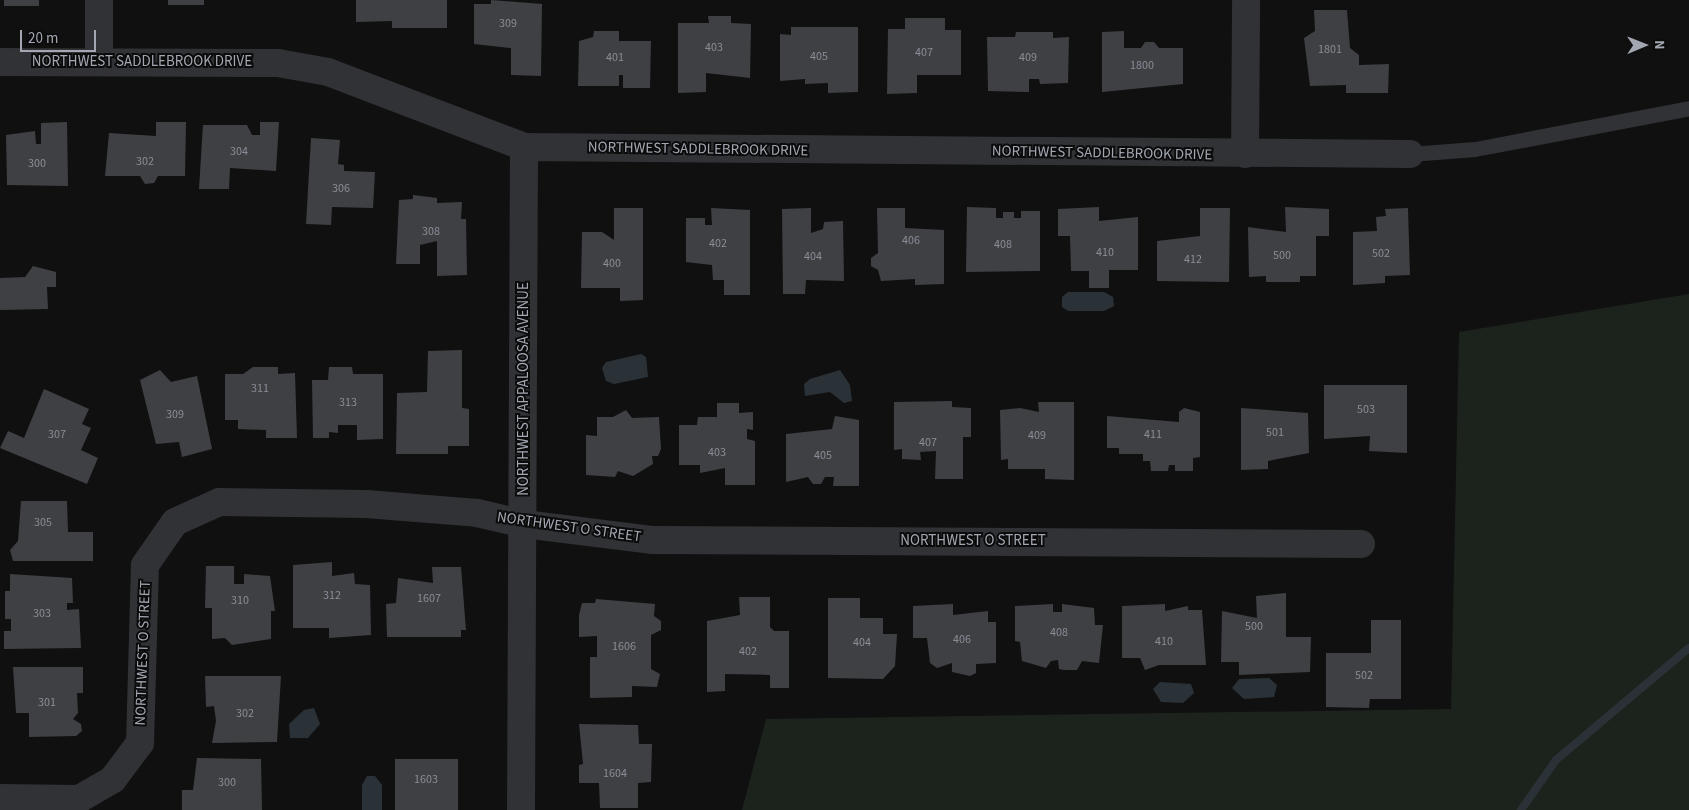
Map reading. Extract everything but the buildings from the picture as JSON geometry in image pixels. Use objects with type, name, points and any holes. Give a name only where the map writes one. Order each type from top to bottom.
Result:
[{"type":"street","points":[[99,0],[99,61]]},
{"type":"street","points":[[1245,154],[1246,0]]},
{"type":"street","name":"NORTHWEST SADDLEBROOK DRIVE","points":[[0,62],[278,63],[328,72],[524,147],[1410,154]]},
{"type":"street","name":"NORTHWEST APPALOOSA AVENUE","points":[[521,810],[524,524],[524,147]]},
{"type":"street","name":"NORTHWEST O STREET","points":[[0,798],[79,799],[113,779],[140,743],[145,565],[175,522],[219,502],[366,504],[477,513],[524,524],[653,540],[1361,544]]},
{"type":"lane","points":[[1410,154],[1476,149],[1689,108]]},
{"type":"shaded area","points":[[1068,292],[1104,292],[1113,297],[1114,306],[1104,311],[1068,311],[1062,307],[1062,297]]},
{"type":"shaded area","points":[[1689,294],[1689,810],[742,810],[766,719],[1451,709],[1459,332]]},
{"type":"shaded area","points":[[641,354],[646,357],[648,377],[614,384],[606,381],[602,368],[606,362]]},
{"type":"shaded area","points":[[840,370],[850,385],[852,401],[844,403],[830,392],[805,396],[804,384],[810,379]]},
{"type":"shaded area","points":[[1269,678],[1277,685],[1274,697],[1244,699],[1232,688],[1239,679]]},
{"type":"shaded area","points":[[1160,682],[1191,684],[1194,693],[1183,703],[1161,702],[1153,689]]},
{"type":"shaded area","points":[[314,708],[320,724],[308,738],[290,738],[289,724],[304,710]]},
{"type":"shaded area","points":[[367,776],[375,776],[382,785],[382,810],[362,810],[362,785]]},
{"type":"waterway","points":[[1521,810],[1556,760],[1689,648]]}]
